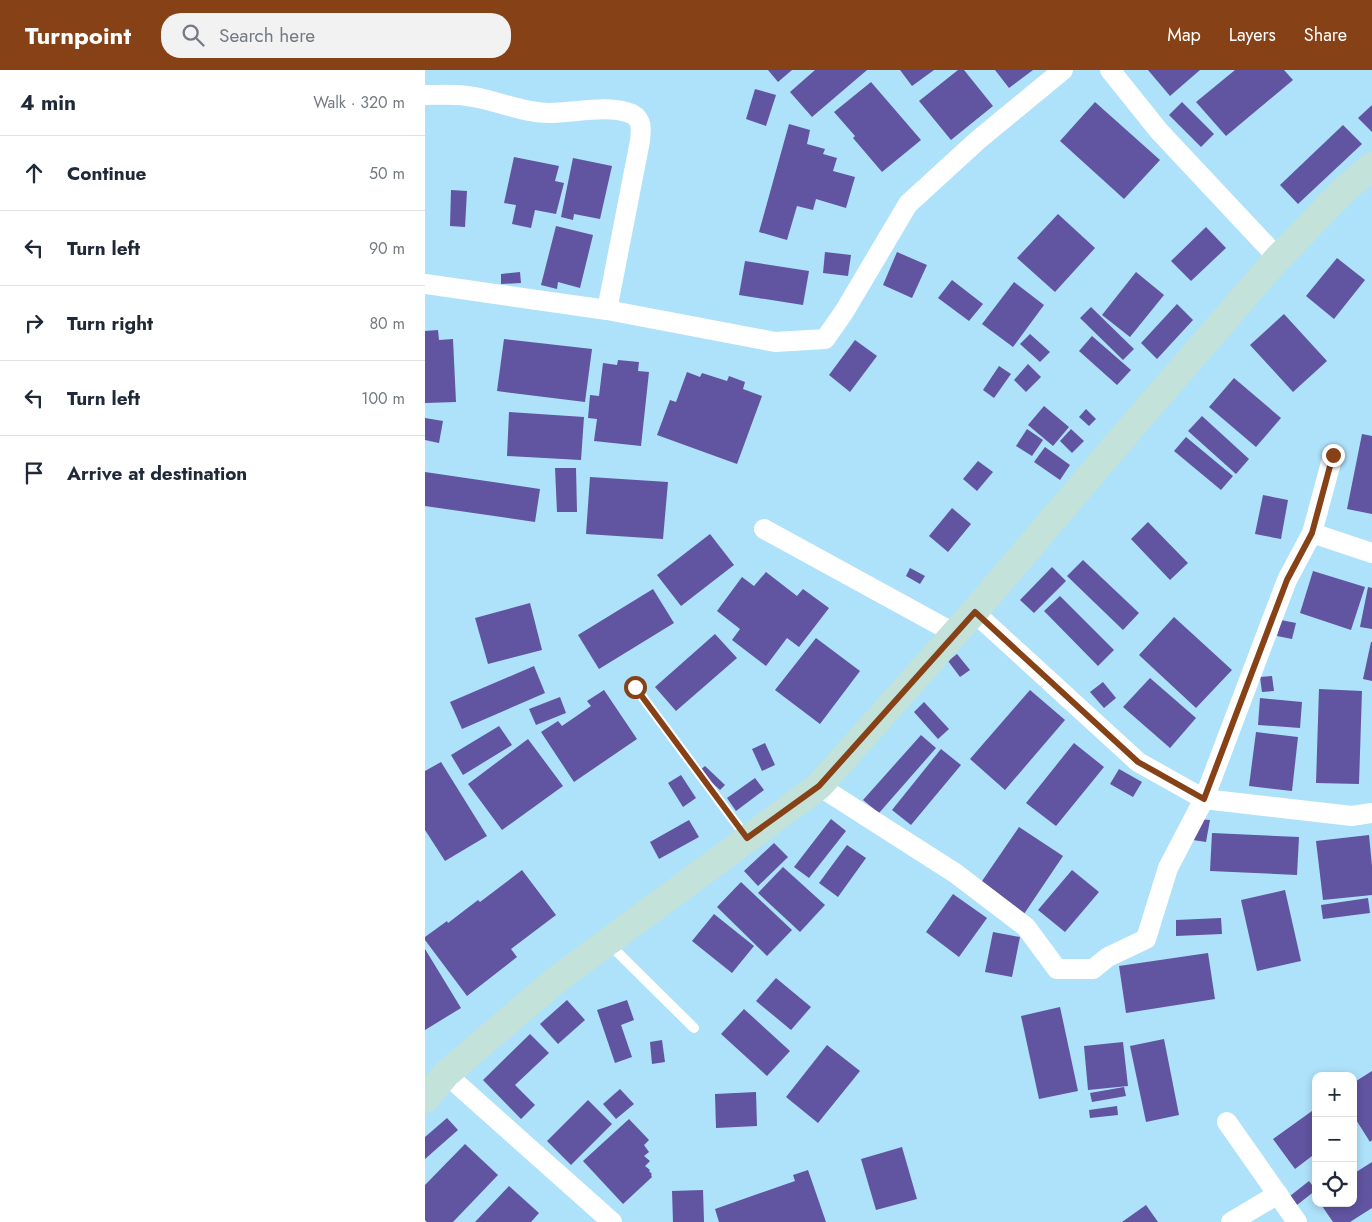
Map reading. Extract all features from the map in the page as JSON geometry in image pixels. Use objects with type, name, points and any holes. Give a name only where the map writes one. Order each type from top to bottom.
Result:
[{"type":"street","points":[[425,284],[607,310],[775,342],[825,339],[844,312],[908,204],[978,140],[1063,70]]},
{"type":"street","points":[[1110,70],[1159,131],[1278,258]]},
{"type":"street","points":[[425,95],[467,96],[520,109],[547,113],[615,109],[638,118],[641,126],[640,141],[607,310]]},
{"type":"street","points":[[425,1099],[446,1074],[557,980],[819,786],[954,633],[975,612],[1278,258],[1345,190],[1372,166]]},
{"type":"street","points":[[819,786],[955,873],[1026,927],[1057,969],[1093,969],[1108,957],[1146,939],[1168,868],[1204,799],[1287,580],[1312,533],[1333,455]]},
{"type":"street","points":[[765,529],[954,633]]},
{"type":"street","points":[[1312,533],[1372,553]]},
{"type":"street","points":[[975,612],[1138,762],[1204,799],[1352,816],[1372,813]]},
{"type":"street","points":[[446,1074],[611,1222]]},
{"type":"street","points":[[1227,1122],[1297,1222]]},
{"type":"street","points":[[1231,1222],[1278,1194]]},
{"type":"lane","points":[[635,687],[747,838]]},
{"type":"lane","points":[[608,942],[694,1028]]},
{"type":"building","points":[[768,70],[792,70],[778,82]]},
{"type":"building","points":[[815,70],[867,70],[812,117],[790,92]]},
{"type":"building","points":[[900,70],[934,70],[912,86]]},
{"type":"building","points":[[958,70],[964,70],[993,106],[951,140],[919,101]]},
{"type":"building","points":[[995,70],[1033,70],[1009,88]]},
{"type":"building","points":[[1148,70],[1200,70],[1170,96]]},
{"type":"building","points":[[1235,70],[1284,70],[1293,80],[1226,136],[1196,102]]},
{"type":"building","points":[[871,82],[921,140],[882,172],[834,112]]},
{"type":"building","points":[[755,89],[776,95],[766,126],[746,119]]},
{"type":"building","points":[[1095,102],[1160,160],[1124,199],[1060,141]]},
{"type":"building","points":[[1182,102],[1214,134],[1201,147],[1169,115]]},
{"type":"building","points":[[1372,105],[1372,132],[1358,118]]},
{"type":"building","points":[[789,124],[810,130],[807,144],[825,149],[823,154],[837,158],[833,171],[855,177],[846,208],[816,199],[813,210],[797,206],[787,240],[759,232]]},
{"type":"building","points":[[1343,125],[1362,144],[1298,204],[1280,185]]},
{"type":"building","points":[[514,157],[559,166],[555,181],[564,183],[556,214],[535,210],[531,228],[512,224],[516,205],[504,203]]},
{"type":"building","points":[[573,158],[612,166],[600,219],[574,214],[573,220],[561,217]]},
{"type":"building","points":[[451,190],[467,191],[465,227],[450,226]]},
{"type":"building","points":[[1058,214],[1095,248],[1055,292],[1017,258]]},
{"type":"building","points":[[556,226],[593,235],[580,288],[558,282],[557,289],[541,285]]},
{"type":"building","points":[[1206,227],[1226,248],[1191,281],[1171,261]]},
{"type":"building","points":[[825,252],[851,255],[848,276],[823,273]]},
{"type":"building","points":[[897,252],[927,265],[912,298],[883,285]]},
{"type":"building","points":[[1337,258],[1365,280],[1334,319],[1306,296]]},
{"type":"building","points":[[745,261],[809,271],[803,305],[739,295]]},
{"type":"building","points":[[520,272],[521,283],[501,284],[501,274]]},
{"type":"building","points":[[1136,272],[1164,295],[1130,337],[1102,315]]},
{"type":"building","points":[[952,280],[983,304],[969,321],[938,298]]},
{"type":"building","points":[[1014,282],[1044,305],[1013,347],[982,324]]},
{"type":"building","points":[[1177,304],[1193,320],[1157,359],[1141,343]]},
{"type":"building","points":[[1091,307],[1134,349],[1123,360],[1080,318]]},
{"type":"building","points":[[1284,314],[1327,361],[1293,392],[1250,345]]},
{"type":"building","points":[[438,330],[439,340],[453,339],[456,402],[425,403],[425,331]]},
{"type":"building","points":[[1030,334],[1050,352],[1040,362],[1020,344]]},
{"type":"building","points":[[1092,336],[1131,370],[1117,385],[1079,351]]},
{"type":"building","points":[[504,339],[592,349],[585,402],[497,391]]},
{"type":"building","points":[[855,340],[877,356],[850,392],[829,375]]},
{"type":"building","points":[[618,360],[639,362],[638,371],[649,372],[641,446],[594,441],[597,419],[588,418],[590,395],[599,396],[603,363],[617,365]]},
{"type":"building","points":[[1028,364],[1041,377],[1026,392],[1014,380]]},
{"type":"building","points":[[999,366],[1011,374],[994,398],[983,390]]},
{"type":"building","points":[[687,372],[700,377],[702,373],[727,381],[729,376],[745,382],[743,389],[762,396],[737,464],[657,435],[670,400],[676,402]]},
{"type":"building","points":[[1234,378],[1281,418],[1256,447],[1209,407]]},
{"type":"building","points":[[1044,406],[1069,427],[1053,446],[1028,425]]},
{"type":"building","points":[[1086,409],[1096,419],[1089,426],[1079,417]]},
{"type":"building","points":[[509,412],[584,417],[581,460],[507,456]]},
{"type":"building","points":[[1202,416],[1249,459],[1236,474],[1188,431]]},
{"type":"building","points":[[425,418],[443,421],[439,443],[425,440]]},
{"type":"building","points":[[1027,429],[1043,440],[1032,456],[1016,446]]},
{"type":"building","points":[[1071,429],[1084,441],[1072,453],[1060,441]]},
{"type":"building","points":[[1362,434],[1372,436],[1372,514],[1347,509]]},
{"type":"building","points":[[1186,437],[1233,476],[1221,490],[1174,451]]},
{"type":"building","points":[[1045,447],[1070,465],[1060,480],[1034,462]]},
{"type":"building","points":[[978,461],[993,472],[977,491],[963,479]]},
{"type":"building","points":[[555,468],[576,468],[577,512],[557,512]]},
{"type":"building","points":[[425,472],[540,489],[535,522],[425,506]]},
{"type":"building","points":[[590,477],[668,482],[663,539],[586,534]]},
{"type":"building","points":[[1263,495],[1288,500],[1281,539],[1255,534]]},
{"type":"building","points":[[952,508],[971,524],[948,552],[929,536]]},
{"type":"building","points":[[1148,522],[1188,563],[1170,580],[1131,539]]},
{"type":"building","points":[[710,534],[734,565],[681,606],[657,575]]},
{"type":"building","points":[[1083,560],[1139,613],[1123,630],[1067,576]]},
{"type":"building","points":[[1052,567],[1066,581],[1034,613],[1020,600]]},
{"type":"building","points":[[910,568],[925,576],[920,584],[906,576]]},
{"type":"building","points":[[1313,571],[1365,587],[1351,630],[1300,613]]},
{"type":"building","points":[[766,572],[797,596],[803,589],[829,608],[799,647],[787,638],[766,666],[732,640],[740,629],[717,611],[742,577],[754,586]]},
{"type":"building","points":[[1368,587],[1372,588],[1372,629],[1360,627]]},
{"type":"building","points":[[653,589],[674,623],[599,669],[578,635]]},
{"type":"building","points":[[1060,596],[1114,650],[1098,666],[1044,611]]},
{"type":"building","points":[[530,603],[542,650],[488,664],[475,618]]},
{"type":"building","points":[[1174,617],[1232,670],[1196,708],[1139,655]]},
{"type":"building","points":[[1281,620],[1296,623],[1292,639],[1277,636]]},
{"type":"building","points":[[715,634],[737,658],[676,711],[655,687]]},
{"type":"building","points":[[816,638],[860,671],[820,724],[775,690]]},
{"type":"building","points":[[1372,642],[1372,681],[1363,679]]},
{"type":"building","points":[[957,654],[970,670],[960,677],[948,661]]},
{"type":"building","points":[[534,666],[545,693],[462,729],[450,702]]},
{"type":"building","points":[[1272,676],[1274,691],[1262,692],[1260,677]]},
{"type":"building","points":[[1150,678],[1196,718],[1170,748],[1123,707]]},
{"type":"building","points":[[1103,682],[1116,698],[1104,708],[1090,692]]},
{"type":"building","points":[[1319,689],[1362,691],[1359,784],[1316,783]]},
{"type":"building","points":[[604,690],[637,739],[574,782],[541,732],[558,721],[562,726],[591,706],[587,701]]},
{"type":"building","points":[[1030,690],[1065,720],[1005,790],[970,759]]},
{"type":"building","points":[[560,697],[566,713],[536,725],[529,709]]},
{"type":"building","points":[[1260,698],[1302,702],[1300,728],[1258,725]]},
{"type":"building","points":[[924,702],[949,729],[938,739],[914,712]]},
{"type":"building","points":[[499,726],[512,745],[463,775],[451,755]]},
{"type":"building","points":[[1256,732],[1298,737],[1292,791],[1249,786]]},
{"type":"building","points":[[921,735],[936,748],[879,813],[863,800]]},
{"type":"building","points":[[528,739],[563,786],[502,830],[468,784]]},
{"type":"building","points":[[765,743],[775,765],[762,771],[752,749]]},
{"type":"building","points":[[1074,743],[1104,767],[1056,826],[1026,803]]},
{"type":"building","points":[[941,749],[961,765],[911,825],[892,810]]},
{"type":"building","points":[[441,762],[487,836],[445,861],[425,830],[425,771]]},
{"type":"building","points":[[705,766],[725,785],[720,790],[699,771]]},
{"type":"building","points":[[1119,769],[1142,782],[1133,797],[1110,784]]},
{"type":"building","points":[[681,775],[696,798],[683,807],[668,783]]},
{"type":"building","points":[[755,778],[764,790],[736,811],[727,798]]},
{"type":"building","points":[[831,819],[846,831],[809,878],[794,867]]},
{"type":"building","points":[[1197,819],[1210,820],[1206,842],[1193,840]]},
{"type":"building","points":[[689,820],[699,837],[659,859],[650,842]]},
{"type":"building","points":[[1019,827],[1063,856],[1024,914],[980,884]]},
{"type":"building","points":[[1212,833],[1299,837],[1297,875],[1210,871]]},
{"type":"building","points":[[1369,835],[1372,895],[1323,900],[1316,841]]},
{"type":"building","points":[[774,843],[788,857],[758,886],[744,871]]},
{"type":"building","points":[[847,845],[866,858],[838,897],[819,883]]},
{"type":"building","points":[[783,867],[825,905],[800,932],[758,893]]},
{"type":"building","points":[[522,870],[556,915],[511,949],[517,957],[467,996],[425,940],[425,937],[447,921],[448,923],[478,900],[480,902]]},
{"type":"building","points":[[1072,870],[1099,892],[1065,932],[1038,910]]},
{"type":"building","points":[[741,882],[792,930],[767,956],[717,907]]},
{"type":"building","points":[[1285,890],[1301,961],[1257,971],[1241,900]]},
{"type":"building","points":[[953,894],[987,918],[959,957],[926,932]]},
{"type":"building","points":[[1368,898],[1370,913],[1323,919],[1321,905]]},
{"type":"building","points":[[714,914],[754,946],[732,973],[692,941]]},
{"type":"building","points":[[1221,918],[1222,934],[1176,936],[1176,920]]},
{"type":"building","points":[[993,932],[1020,937],[1012,977],[985,972]]},
{"type":"building","points":[[425,949],[461,1008],[425,1030]]},
{"type":"building","points":[[1208,953],[1215,999],[1126,1013],[1119,966]]},
{"type":"building","points":[[776,978],[811,1007],[791,1030],[756,1001]]},
{"type":"building","points":[[567,1000],[585,1020],[558,1044],[540,1024]]},
{"type":"building","points":[[627,1000],[634,1020],[621,1025],[632,1057],[615,1063],[597,1010]]},
{"type":"building","points":[[1060,1007],[1078,1091],[1039,1099],[1021,1016]]},
{"type":"building","points":[[744,1009],[790,1051],[767,1076],[721,1034]]},
{"type":"building","points":[[530,1034],[549,1053],[515,1085],[535,1105],[521,1119],[483,1080]]},
{"type":"building","points":[[1164,1039],[1179,1115],[1146,1122],[1130,1046]]},
{"type":"building","points":[[662,1040],[665,1062],[652,1064],[650,1042]]},
{"type":"building","points":[[1123,1042],[1128,1086],[1088,1090],[1084,1046]]},
{"type":"building","points":[[827,1045],[860,1071],[818,1123],[786,1097]]},
{"type":"building","points":[[1372,1071],[1372,1140],[1370,1142],[1357,1121],[1357,1080]]},
{"type":"building","points":[[1124,1087],[1126,1096],[1092,1102],[1090,1093]]},
{"type":"building","points":[[620,1089],[634,1104],[616,1119],[603,1104]]},
{"type":"building","points":[[756,1092],[757,1126],[716,1128],[715,1094]]},
{"type":"building","points":[[588,1100],[612,1124],[571,1165],[547,1141]]},
{"type":"building","points":[[1117,1106],[1118,1115],[1090,1118],[1089,1110]]},
{"type":"building","points":[[1312,1111],[1312,1156],[1295,1169],[1273,1139]]},
{"type":"building","points":[[447,1118],[458,1130],[425,1159],[425,1137]]},
{"type":"building","points":[[629,1119],[649,1140],[644,1145],[649,1152],[644,1156],[650,1161],[645,1166],[650,1170],[652,1177],[623,1204],[583,1161]]},
{"type":"building","points":[[465,1144],[498,1175],[453,1222],[427,1222],[425,1220],[425,1185]]},
{"type":"building","points":[[902,1147],[917,1199],[876,1210],[861,1159]]},
{"type":"building","points":[[1372,1162],[1372,1208],[1350,1222],[1333,1222],[1323,1207],[1357,1207],[1357,1171]]},
{"type":"building","points":[[808,1170],[826,1222],[719,1222],[715,1209],[795,1181],[793,1175]]},
{"type":"building","points":[[1309,1181],[1312,1185],[1312,1193],[1297,1205],[1290,1196]]},
{"type":"building","points":[[509,1186],[539,1213],[531,1222],[475,1222]]},
{"type":"building","points":[[703,1190],[704,1222],[673,1222],[672,1191]]},
{"type":"building","points":[[1146,1205],[1158,1222],[1122,1222]]},
{"type":"route","points":[[635,687],[747,838],[819,786],[954,633],[975,612],[1138,762],[1204,799],[1287,580],[1312,533],[1333,455]]}]
